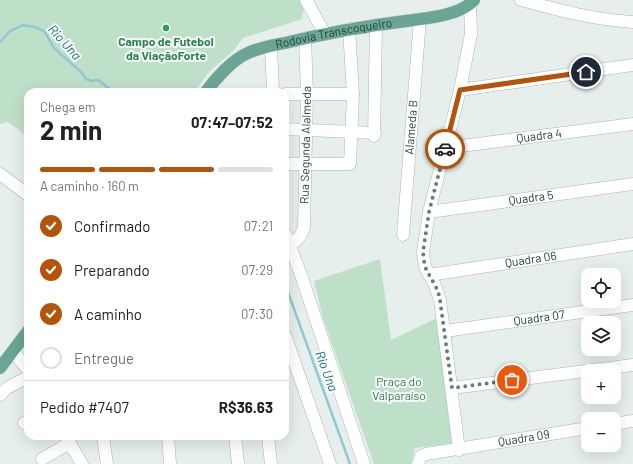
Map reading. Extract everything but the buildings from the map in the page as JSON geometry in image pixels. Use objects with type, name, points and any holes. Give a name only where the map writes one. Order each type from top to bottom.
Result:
[{"type":"main road","name":"Rodovia Transcoqueiro","points":[[210,88],[233,63],[247,53],[305,38],[376,25],[420,19],[456,11],[472,2]]},
{"type":"main road","points":[[0,368],[24,336]]},
{"type":"street","points":[[306,0],[325,34]]},
{"type":"street","points":[[521,0],[554,9],[600,18],[633,22]]},
{"type":"street","points":[[460,450],[445,331],[438,291],[424,261],[423,252],[429,212],[460,90],[472,34],[472,2]]},
{"type":"street","name":"Alameda B","points":[[403,235],[420,19]]},
{"type":"street","points":[[289,129],[375,134],[376,25]]},
{"type":"street","points":[[289,164],[350,164],[353,94],[349,30]]},
{"type":"street","name":"Rua Segunda Alalmeda","points":[[289,238],[297,240],[301,237],[304,227],[304,164],[307,93],[305,38]]},
{"type":"street","points":[[271,46],[273,88]]},
{"type":"street","points":[[460,90],[633,65]]},
{"type":"street","points":[[289,94],[353,94]]},
{"type":"street","name":"Quadra 4","points":[[445,148],[633,124]]},
{"type":"street","points":[[1,176],[24,193]]},
{"type":"street","name":"Quadra 5","points":[[429,212],[633,184]]},
{"type":"street","points":[[289,244],[364,464]]},
{"type":"street","name":"Quadra 06","points":[[429,274],[633,244]]},
{"type":"street","name":"Quadra 07","points":[[445,331],[633,305]]},
{"type":"street","points":[[289,346],[330,464]]},
{"type":"street","points":[[13,351],[24,365]]},
{"type":"street","points":[[452,388],[633,365]]},
{"type":"street","points":[[0,395],[7,388],[24,379]]},
{"type":"street","points":[[621,423],[633,421]]},
{"type":"street","name":"Quadra 09","points":[[418,464],[421,456],[426,454],[460,450],[581,429]]},
{"type":"street","points":[[42,459],[67,440]]},
{"type":"street","points":[[69,440],[82,464]]},
{"type":"street","points":[[104,440],[107,464]]},
{"type":"street","points":[[168,440],[170,464]]},
{"type":"street","points":[[235,440],[238,464]]},
{"type":"street","points":[[268,440],[271,464]]},
{"type":"green space","points":[[0,0],[301,0],[304,6],[302,19],[243,38],[233,51],[210,71],[197,88],[24,88],[24,135],[8,122],[0,124]]},
{"type":"green space","name":"Praça do Valparaíso","points":[[380,259],[391,340],[437,318],[455,443],[415,448],[411,464],[374,464],[323,318],[314,281]]},
{"type":"waterway","name":"Rio Una","points":[[0,42],[10,31],[23,25],[35,27],[45,32],[54,48],[81,72],[86,79],[92,81],[98,80],[109,88]]},
{"type":"waterway","name":"Rio Una","points":[[289,295],[350,464]]},
{"type":"way so far","points":[[445,149],[429,212],[423,252],[426,269],[438,291],[440,300],[452,388],[512,380]]},
{"type":"place","name":"Campo de Futebol da ViaçãoForte","points":[[166,28]]},
{"type":"route","points":[[445,149],[460,90],[586,72]]}]
